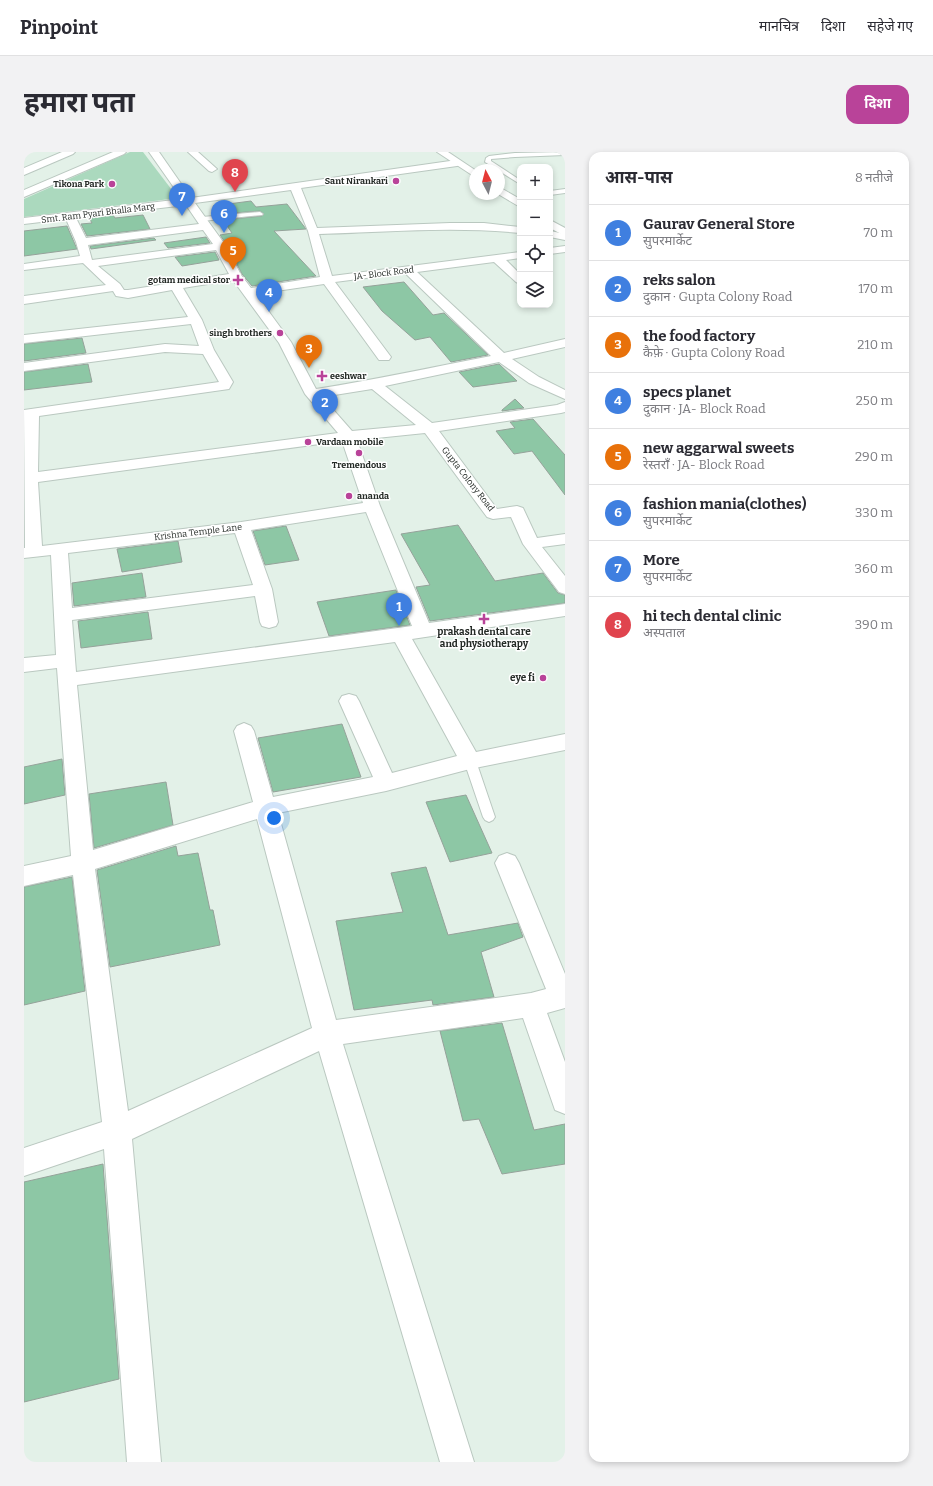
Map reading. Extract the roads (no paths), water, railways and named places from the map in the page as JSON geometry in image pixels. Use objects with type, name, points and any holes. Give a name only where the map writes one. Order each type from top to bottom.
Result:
[{"type":"street","points":[[29,176],[70,152]]},
{"type":"street","points":[[24,194],[121,152]]},
{"type":"street","points":[[193,152],[212,169]]},
{"type":"street","points":[[442,152],[469,170]]},
{"type":"street","points":[[159,153],[220,246],[236,276],[285,342],[312,394],[348,436],[372,506],[423,630]]},
{"type":"street","name":"Smt. Ram Pyari Bhalla Marg","points":[[24,221],[190,202],[457,163]]},
{"type":"street","points":[[29,176],[52,183]]},
{"type":"street","points":[[295,186],[313,231],[327,280],[384,357]]},
{"type":"street","points":[[505,194],[517,202]]},
{"type":"street","points":[[70,216],[82,242],[87,261],[116,286],[120,293],[128,294],[236,276]]},
{"type":"street","points":[[82,242],[204,222]]},
{"type":"street","points":[[553,225],[565,233]]},
{"type":"street","points":[[313,231],[450,226],[484,226],[517,230]]},
{"type":"street","points":[[553,235],[565,237]]},
{"type":"street","points":[[24,267],[220,246]]},
{"type":"street","points":[[553,251],[565,249]]},
{"type":"street","name":"JA- Block Road","points":[[248,292],[327,280],[517,255]]},
{"type":"street","points":[[497,258],[517,277]]},
{"type":"street","points":[[30,478],[348,436],[504,419],[561,409],[564,397],[534,380],[501,358],[408,270]]},
{"type":"street","points":[[24,300],[116,286]]},
{"type":"street","points":[[29,553],[30,478],[28,414],[224,386],[226,382],[207,350],[196,320],[176,286]]},
{"type":"street","points":[[24,339],[196,320]]},
{"type":"street","points":[[312,394],[375,384],[565,343]]},
{"type":"street","points":[[24,367],[165,348],[207,350]]},
{"type":"street","name":"Gupta Colony Road","points":[[375,384],[428,428],[493,514],[517,511],[531,544],[565,588]]},
{"type":"street","name":"Krishna Temple Lane","points":[[29,553],[241,527],[372,506]]},
{"type":"street","points":[[241,527],[263,590],[269,622]]},
{"type":"street","points":[[531,544],[565,539]]},
{"type":"street","points":[[59,549],[67,670],[83,863],[117,1131],[144,1462]]},
{"type":"street","points":[[63,615],[263,590]]},
{"type":"street","points":[[24,665],[67,670],[401,636],[423,630],[565,610]]},
{"type":"street","points":[[401,636],[470,761]]},
{"type":"street","points":[[349,701],[386,784]]},
{"type":"street","points":[[244,731],[327,1034],[457,1462]]},
{"type":"street","points":[[24,876],[83,863],[266,807],[386,784],[470,761],[565,742]]},
{"type":"street","points":[[24,1162],[117,1131],[327,1034],[531,1005],[563,997],[506,863]]},
{"type":"street","points":[[531,1005],[565,1100]]},
{"type":"lane","points":[[517,180],[488,162],[489,158],[514,153],[565,153]]},
{"type":"lane","points":[[553,193],[565,191]]},
{"type":"lane","points":[[204,222],[260,214]]},
{"type":"lane","points":[[470,761],[489,817]]},
{"type":"place","name":"Sant Nirankari","points":[[396,181]]},
{"type":"place","name":"Tikona Park","points":[[112,184]]},
{"type":"place","name":"hi tech dental clinic","points":[[235,192]]},
{"type":"place","name":"More","points":[[182,216]]},
{"type":"place","name":"fashion mania(clothes)","points":[[224,233]]},
{"type":"place","name":"new aggarwal sweets","points":[[233,270]]},
{"type":"place","name":"gotam medical stor","points":[[238,280]]},
{"type":"place","name":"specs planet","points":[[269,312]]},
{"type":"place","name":"singh brothers","points":[[280,333]]},
{"type":"place","name":"the food factory","points":[[309,368]]},
{"type":"place","name":"eeshwar","points":[[322,376]]},
{"type":"place","name":"reks salon","points":[[325,422]]},
{"type":"place","name":"Vardaan mobile","points":[[308,442]]},
{"type":"place","name":"Tremendous","points":[[359,453]]},
{"type":"place","name":"ananda","points":[[349,496]]},
{"type":"place","name":"prakash dental care and physiotherapy","points":[[484,619]]},
{"type":"place","name":"Gaurav General Store","points":[[399,626]]},
{"type":"place","name":"eye fi","points":[[543,678]]}]
